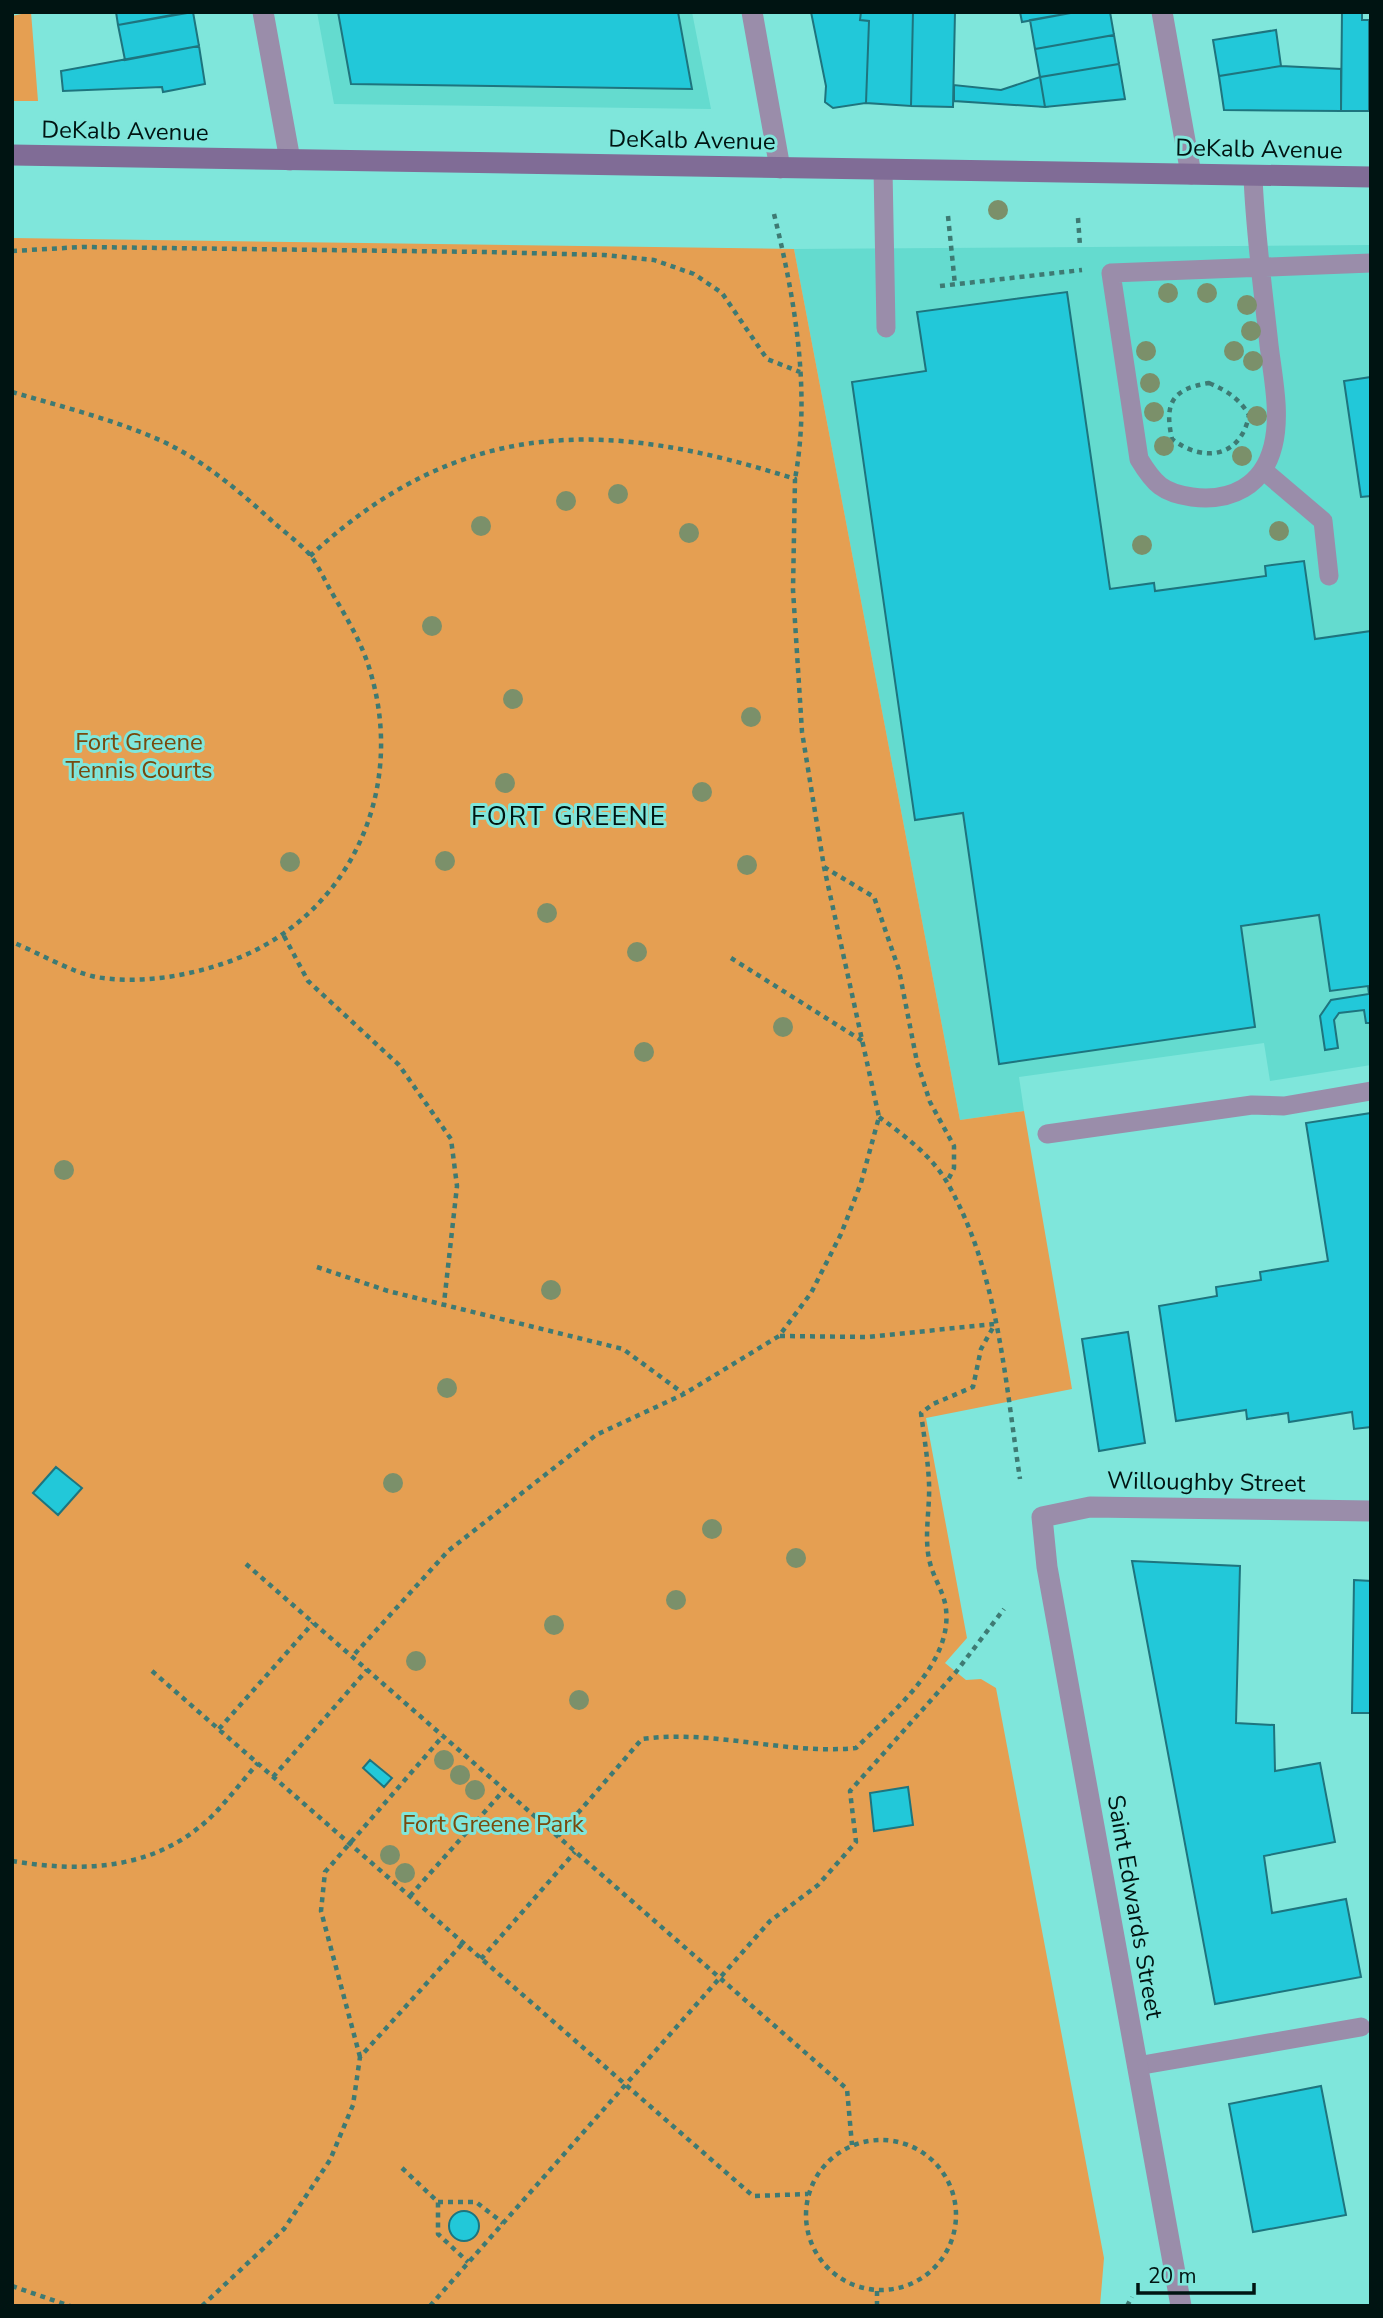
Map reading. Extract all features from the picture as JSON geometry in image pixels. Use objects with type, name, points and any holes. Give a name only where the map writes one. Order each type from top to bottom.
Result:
[{"type":"main road","name":"DeKalb Avenue","points":[[12,155],[1371,177]]},
{"type":"street","points":[[263,12],[290,160]]},
{"type":"street","points":[[752,12],[780,167]]},
{"type":"street","points":[[1162,12],[1191,174]]},
{"type":"street","name":"Willoughby Street","points":[[1042,1517],[1090,1507],[1371,1511]]},
{"type":"street","name":"Saint Edwards Street","points":[[1042,1517],[1047,1567],[1181,2306]]},
{"type":"lane","points":[[883,169],[886,328]]},
{"type":"lane","points":[[1253,176],[1260,267],[1275,401],[1272,447],[1263,470],[1247,490],[1223,497],[1177,495],[1153,483],[1139,459],[1111,273],[1260,267],[1371,263]]},
{"type":"lane","points":[[1263,470],[1323,521],[1329,576]]},
{"type":"lane","points":[[1047,1133],[1252,1105],[1284,1106],[1371,1091]]},
{"type":"lane","points":[[1137,2066],[1361,2027]]},
{"type":"path","points":[[352,1657],[448,1551],[596,1435],[684,1394],[779,1336],[811,1293],[841,1234],[861,1183],[879,1117],[865,1042],[824,867],[802,732],[795,654],[795,479],[802,439],[800,372],[794,317],[774,214]]},
{"type":"path","points":[[948,216],[955,285]]},
{"type":"path","points":[[1078,218],[1080,246]]},
{"type":"path","points":[[12,251],[82,247],[500,252],[604,255],[654,260],[694,274],[722,293],[766,359],[800,372]]},
{"type":"path","points":[[940,286],[1084,270]]},
{"type":"path","points":[[1209,383],[1228,391],[1249,415],[1246,432],[1233,448],[1208,454],[1186,450],[1172,439],[1168,420],[1171,401],[1186,387],[1209,383]]},
{"type":"path","points":[[12,393],[87,414],[164,442],[208,467],[310,556],[358,635],[372,676],[380,719],[380,757],[374,799],[364,836],[347,870],[318,907],[284,936],[245,957],[213,967],[147,979],[94,977],[12,942]]},
{"type":"path","points":[[310,556],[377,503],[423,475],[474,455],[535,442],[587,437],[633,440],[737,460],[795,479]]},
{"type":"path","points":[[824,867],[874,897],[899,970],[917,1062],[930,1102],[954,1146],[954,1168],[947,1182]]},
{"type":"path","points":[[284,936],[308,981],[399,1065],[451,1139],[457,1186],[444,1304]]},
{"type":"path","points":[[732,958],[865,1042]]},
{"type":"path","points":[[879,1117],[899,1131],[947,1182],[970,1232],[990,1297],[1020,1479]]},
{"type":"path","points":[[317,1267],[388,1291],[623,1349],[684,1394]]},
{"type":"path","points":[[779,1336],[868,1337],[995,1324]]},
{"type":"path","points":[[558,1836],[642,1739],[696,1739],[822,1751],[856,1748],[912,1690],[936,1658],[946,1628],[945,1602],[932,1577],[928,1550],[929,1483],[921,1413],[933,1404],[973,1387],[981,1349],[995,1324]]},
{"type":"path","points":[[246,1564],[846,2089],[852,2145]]},
{"type":"path","points":[[430,2306],[769,1921],[818,1885],[856,1842],[850,1791],[956,1672],[1004,1609]]},
{"type":"path","points":[[219,1729],[313,1623]]},
{"type":"path","points":[[273,1777],[367,1670]]},
{"type":"path","points":[[152,1671],[753,2196],[808,2194]]},
{"type":"path","points":[[202,2306],[284,2229],[330,2160],[354,2105],[360,2057],[321,1911],[325,1872],[443,1736]]},
{"type":"path","points":[[12,1861],[48,1867],[95,1869],[127,1864],[158,1852],[188,1835],[212,1816],[258,1763]]},
{"type":"path","points":[[410,1896],[504,1790]]},
{"type":"path","points":[[481,1959],[575,1852]]},
{"type":"path","points":[[360,2057],[463,1943]]},
{"type":"path","points":[[874,2139],[896,2141],[917,2149],[942,2171],[956,2202],[956,2224],[950,2246],[937,2264],[920,2279],[899,2287],[877,2289],[855,2285],[835,2274],[820,2258],[810,2238],[805,2216],[808,2194],[818,2174],[833,2157],[852,2145],[874,2139]]},
{"type":"path","points":[[402,2168],[438,2202],[476,2202],[503,2223]]},
{"type":"path","points":[[438,2202],[438,2234],[468,2262]]},
{"type":"path","points":[[12,2286],[70,2306]]},
{"type":"path","points":[[877,2289],[877,2306]]},
{"type":"path","points":[[1127,2306],[1132,2297]]},
{"type":"shaded area","points":[[317,12],[692,12],[711,109],[334,104]]},
{"type":"shaded area","points":[[1371,245],[1371,1065],[1270,1081],[1264,1043],[1019,1077],[1024,1111],[960,1120],[794,249]]},
{"type":"green space","points":[[31,12],[38,101],[12,101],[12,16]]},
{"type":"green space","name":"Fort Greene Park","points":[[12,238],[794,249],[960,1120],[1024,1111],[1072,1389],[926,1418],[967,1638],[945,1663],[966,1680],[981,1679],[996,1688],[1104,2258],[1100,2306],[12,2306]]},
{"type":"building","points":[[116,12],[188,12],[118,25]]},
{"type":"building","points":[[193,12],[199,46],[125,60],[118,25]]},
{"type":"building","points":[[338,12],[678,12],[692,89],[351,84]]},
{"type":"building","points":[[811,12],[861,12],[860,20],[869,21],[866,103],[833,108],[825,102],[826,86]]},
{"type":"building","points":[[861,12],[913,12],[911,106],[866,103],[869,21],[860,20]]},
{"type":"building","points":[[913,12],[955,12],[953,107],[911,106]]},
{"type":"building","points":[[1020,12],[1076,12],[1022,22]]},
{"type":"building","points":[[1076,12],[1110,12],[1114,35],[1035,49],[1030,20]]},
{"type":"building","points":[[1342,12],[1362,12],[1362,20],[1369,20],[1369,111],[1341,111]]},
{"type":"building","points":[[1371,20],[1371,111],[1369,111]]},
{"type":"building","points":[[1276,30],[1281,66],[1219,76],[1213,40]]},
{"type":"building","points":[[1114,35],[1119,64],[1040,77],[1035,49]]},
{"type":"building","points":[[199,46],[205,84],[163,92],[162,87],[63,91],[61,71]]},
{"type":"building","points":[[1119,64],[1125,99],[1045,107],[1040,77]]},
{"type":"building","points":[[1281,66],[1341,69],[1341,111],[1224,110],[1219,76]]},
{"type":"building","points":[[1040,77],[1045,107],[954,101],[954,85],[1001,90]]},
{"type":"building","points":[[1067,292],[1110,589],[1154,583],[1155,591],[1266,576],[1265,566],[1304,561],[1315,639],[1371,631],[1371,1023],[1366,1023],[1364,1010],[1339,1013],[1334,1020],[1338,1048],[1325,1050],[1320,1016],[1331,1000],[1369,994],[1368,986],[1330,991],[1319,915],[1241,926],[1255,1027],[999,1064],[963,813],[915,820],[852,382],[926,371],[917,312]]},
{"type":"building","points":[[1371,377],[1371,496],[1361,497],[1344,381]]},
{"type":"building","points":[[1371,1113],[1371,1427],[1354,1429],[1352,1412],[1289,1422],[1288,1413],[1247,1419],[1246,1410],[1176,1421],[1159,1306],[1217,1296],[1216,1287],[1261,1280],[1260,1272],[1328,1261],[1306,1123]]},
{"type":"building","points":[[1128,1332],[1145,1443],[1099,1451],[1082,1339]]},
{"type":"building","points":[[56,1467],[82,1488],[58,1515],[33,1493]]},
{"type":"building","points":[[1132,1561],[1240,1566],[1236,1723],[1274,1725],[1275,1771],[1320,1763],[1335,1842],[1264,1856],[1272,1913],[1346,1899],[1361,1977],[1215,2004]]},
{"type":"building","points":[[1354,1580],[1371,1581],[1371,1713],[1352,1713]]},
{"type":"building","points":[[370,1760],[392,1778],[384,1787],[363,1768]]},
{"type":"building","points":[[908,1787],[913,1825],[874,1831],[870,1793]]},
{"type":"building","points":[[1321,2086],[1346,2215],[1253,2232],[1229,2104]]},
{"type":"building","points":[[464,2211],[470,2212],[478,2220],[478,2232],[470,2240],[464,2241],[458,2240],[450,2232],[449,2226],[450,2220],[458,2212]]},
{"type":"district","name":"FORT GREENE","points":[[569,816]]},
{"type":"park label","name":"Fort Greene Tennis Courts","points":[[139,756]]}]
